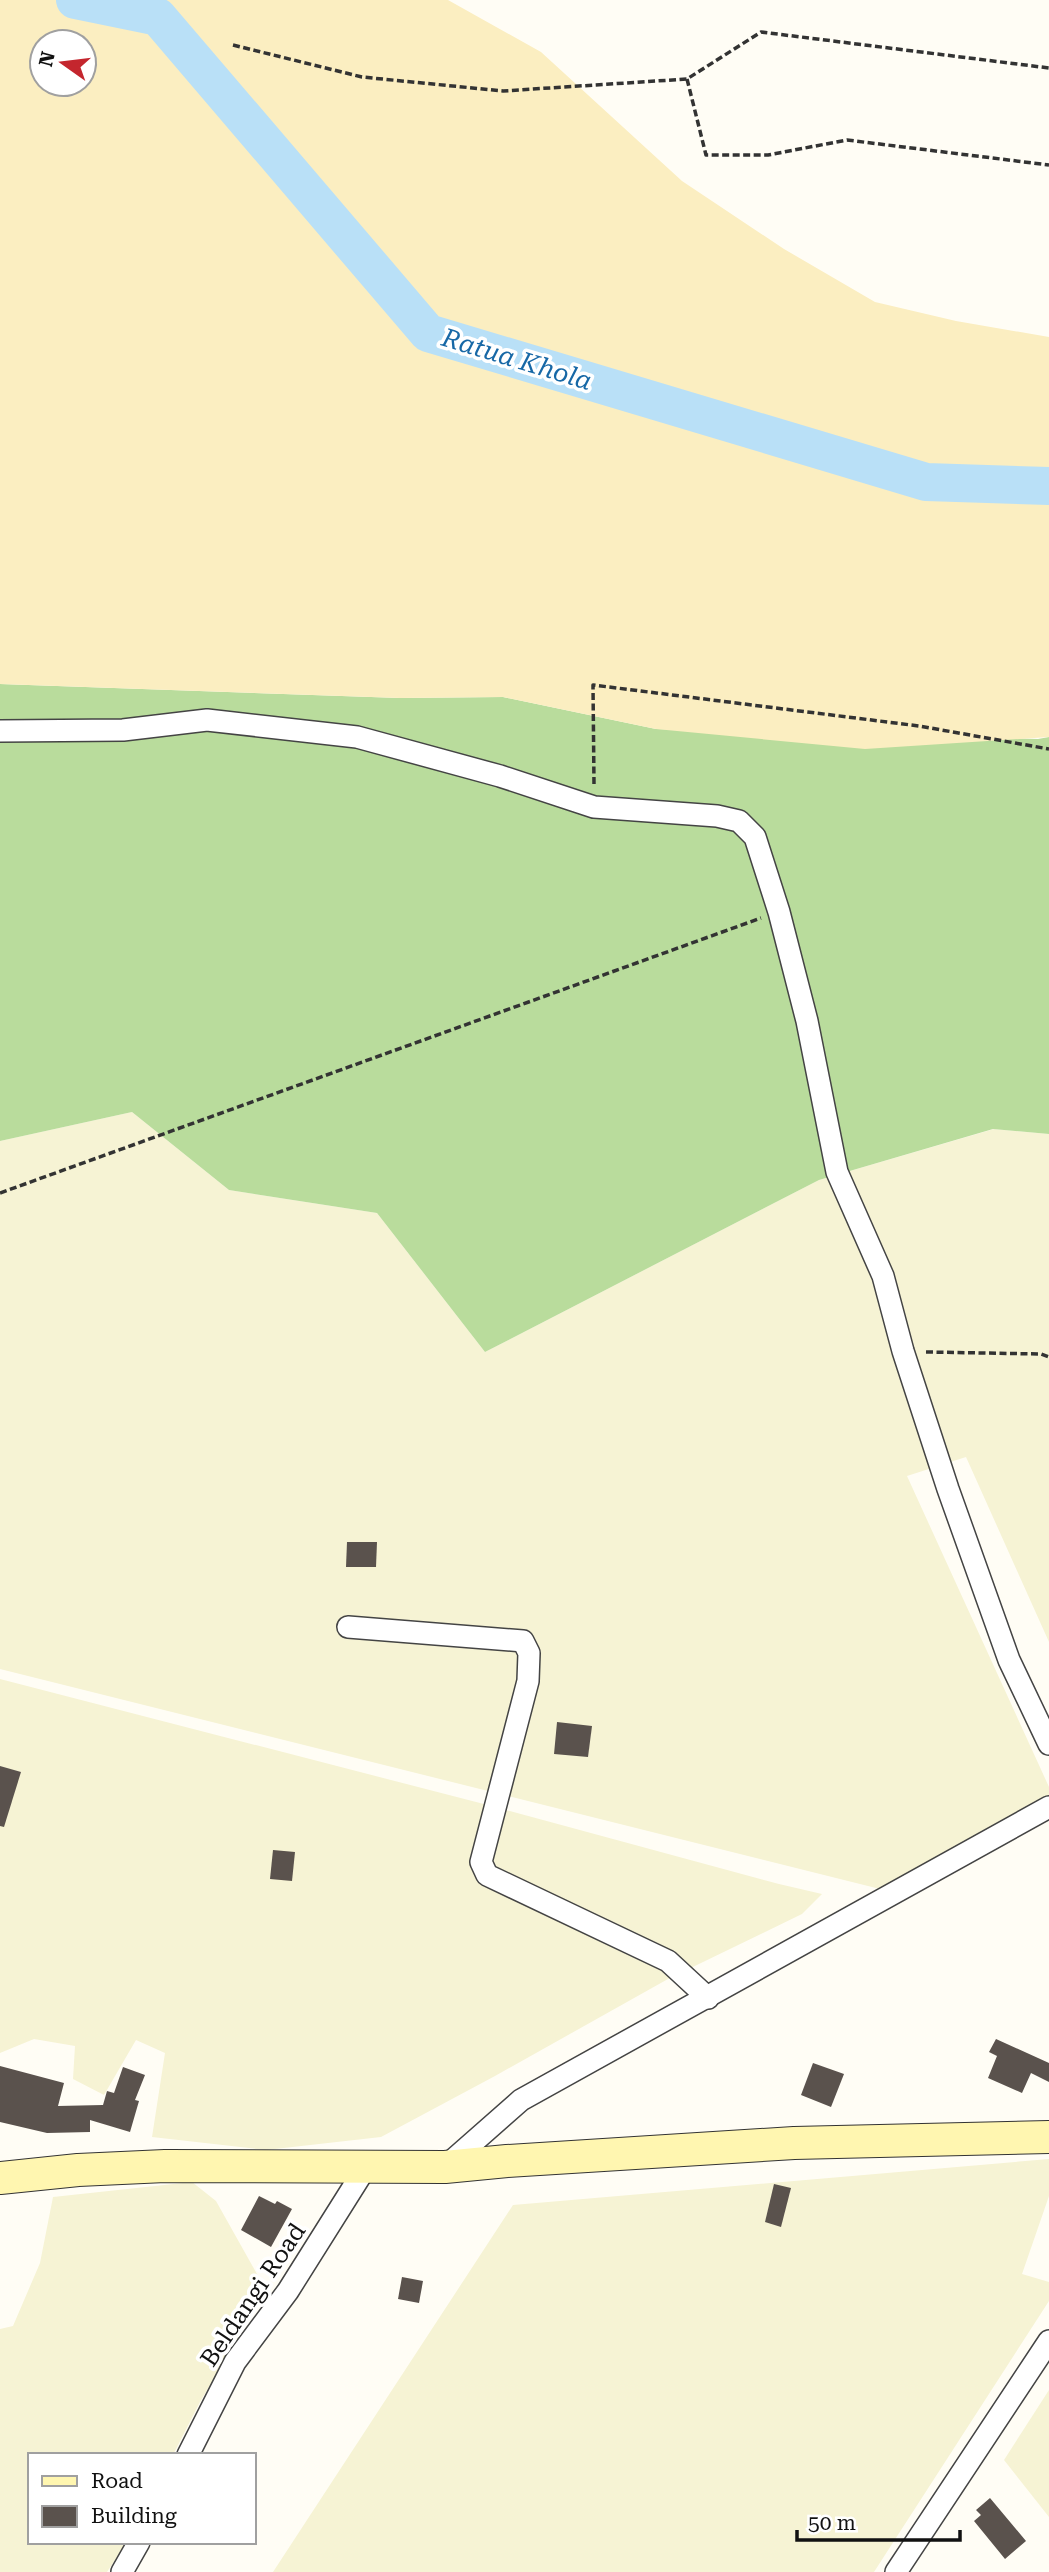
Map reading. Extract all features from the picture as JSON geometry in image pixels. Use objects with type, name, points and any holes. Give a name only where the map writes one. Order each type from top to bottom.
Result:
[{"type":"street","points":[[0,731],[123,730],[207,720],[357,737],[500,776],[594,807],[706,814],[739,821],[755,837],[779,912],[807,1021],[837,1172],[883,1276],[903,1351],[948,1489],[1009,1660],[1049,1744]]},
{"type":"street","points":[[348,1627],[523,1641],[529,1653],[528,1681],[481,1862],[487,1875],[668,1961],[708,1997]]},
{"type":"street","points":[[445,2166],[521,2100],[1049,1807]]},
{"type":"street","points":[[0,2178],[78,2170],[165,2166],[445,2166],[794,2143],[1049,2137]]},
{"type":"street","name":"Beldangi Road","points":[[189,2453],[234,2362],[288,2291],[366,2167]]},
{"type":"street","points":[[897,2572],[1049,2341]]},
{"type":"street","points":[[122,2572],[138,2544]]},
{"type":"path","points":[[233,45],[362,77],[503,91],[687,79],[761,32],[1049,68]]},
{"type":"path","points":[[687,79],[706,155],[768,156],[846,140],[1049,165]]},
{"type":"path","points":[[594,807],[593,685],[919,726],[1049,749]]},
{"type":"path","points":[[0,1193],[779,912]]},
{"type":"path","points":[[903,1351],[1041,1354],[1049,1357]]},
{"type":"shaded area","points":[[132,1112],[229,1190],[377,1213],[485,1352],[819,1180],[994,1129],[1049,1134],[1049,1642],[966,1457],[907,1476],[1049,1787],[1049,1800],[880,1889],[0,1669],[0,1141]]},
{"type":"shaded area","points":[[0,1679],[822,1894],[802,1914],[668,1979],[381,2137],[266,2150],[152,2137],[165,2053],[136,2040],[104,2095],[73,2079],[75,2046],[34,2039],[0,2053]]},
{"type":"shaded area","points":[[1049,2159],[1049,2196],[1022,2274],[1049,2282],[1049,2301],[874,2572],[273,2572],[513,2205]]},
{"type":"shaded area","points":[[192,2182],[216,2201],[266,2290],[200,2402],[174,2453],[28,2453],[28,2544],[126,2544],[107,2572],[0,2572],[0,2329],[13,2326],[40,2263],[53,2197]]},
{"type":"shaded area","points":[[1049,2390],[1049,2517],[1004,2460]]},
{"type":"green space","points":[[0,684],[400,698],[503,697],[656,729],[1038,739],[1049,737],[1049,1134],[993,1129],[819,1180],[485,1352],[377,1213],[229,1190],[132,1112],[0,1141]]},
{"type":"sand","points":[[0,0],[448,0],[541,52],[682,181],[784,249],[875,302],[956,321],[1049,337],[1049,737],[865,749],[656,729],[503,697],[400,698],[0,684]]},
{"type":"building","points":[[347,1542],[377,1542],[376,1567],[346,1567]]},
{"type":"building","points":[[557,1722],[592,1726],[588,1757],[554,1754]]},
{"type":"building","points":[[0,1766],[21,1772],[4,1827],[0,1826]]},
{"type":"building","points":[[273,1850],[295,1852],[292,1881],[270,1879]]},
{"type":"building","points":[[996,2039],[1049,2063],[1049,2082],[1031,2073],[1022,2093],[988,2078],[997,2056],[989,2052]]},
{"type":"building","points":[[813,2063],[844,2074],[831,2107],[801,2095]]},
{"type":"building","points":[[0,2066],[64,2083],[58,2106],[103,2105],[107,2091],[114,2093],[123,2067],[145,2075],[135,2100],[139,2101],[130,2132],[90,2120],[90,2132],[47,2133],[0,2122]]},
{"type":"building","points":[[774,2184],[791,2188],[781,2227],[765,2222]]},
{"type":"building","points":[[259,2196],[292,2209],[271,2247],[241,2230]]},
{"type":"building","points":[[402,2277],[423,2281],[419,2303],[398,2299]]},
{"type":"building","points":[[990,2498],[1026,2541],[1005,2559],[974,2521],[981,2515],[976,2510]]},
{"type":"waterway","name":"Ratua Khola","points":[[75,0],[158,17],[428,333],[926,482],[1049,486]]}]
